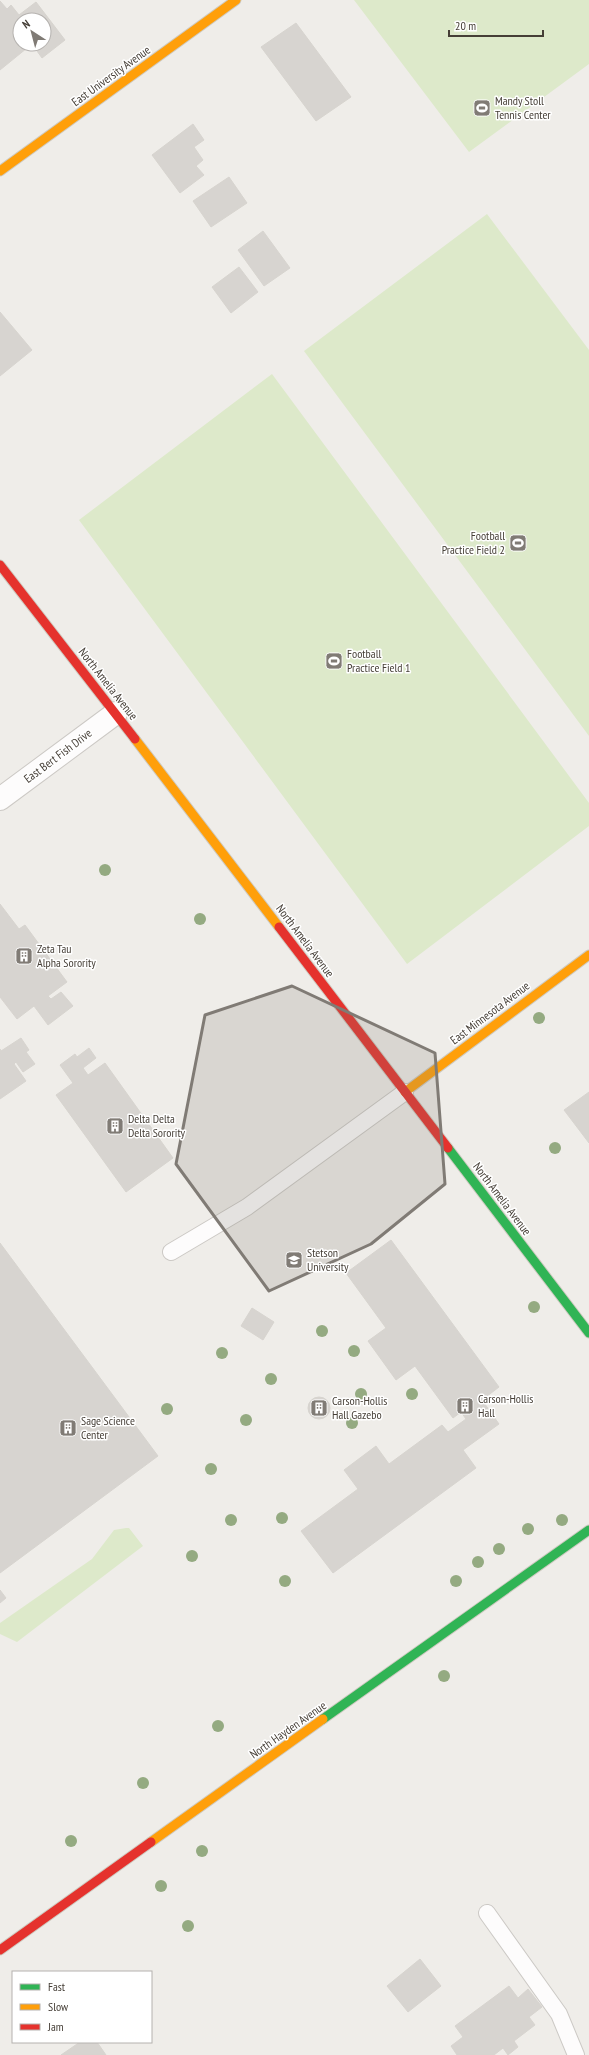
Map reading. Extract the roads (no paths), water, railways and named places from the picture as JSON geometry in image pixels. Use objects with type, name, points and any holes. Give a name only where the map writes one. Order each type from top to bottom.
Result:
[{"type":"street","name":"East University Avenue","points":[[0,171],[227,2]]},
{"type":"street","name":"North Amelia Avenue","points":[[0,565],[116,713],[589,1333]]},
{"type":"street","name":"East Bert Fish Drive","points":[[0,799],[116,713]]},
{"type":"street","name":"East Minnesota Avenue","points":[[405,1092],[589,955]]},
{"type":"street","name":"North Hayden Avenue","points":[[0,1950],[589,1530]]},
{"type":"lane","points":[[171,1252],[247,1207],[405,1092]]},
{"type":"lane","points":[[487,1913],[559,2014],[576,2055]]},
{"type":"place","name":"Mandy Stoll Tennis Center","points":[[482,108]]},
{"type":"place","name":"Football Practice Field 2","points":[[518,543]]},
{"type":"place","name":"Football Practice Field 1","points":[[334,661]]},
{"type":"place","name":"Zeta Tau Alpha Sorority","points":[[24,956]]},
{"type":"place","name":"Delta Delta Delta Sorority","points":[[115,1126]]},
{"type":"place","name":"Stetson University","points":[[294,1260]]},
{"type":"place","name":"Carson-Hollis Hall","points":[[465,1406]]},
{"type":"place","name":"Carson-Hollis Hall Gazebo","points":[[319,1408]]},
{"type":"place","name":"Sage Science Center","points":[[68,1428]]}]
